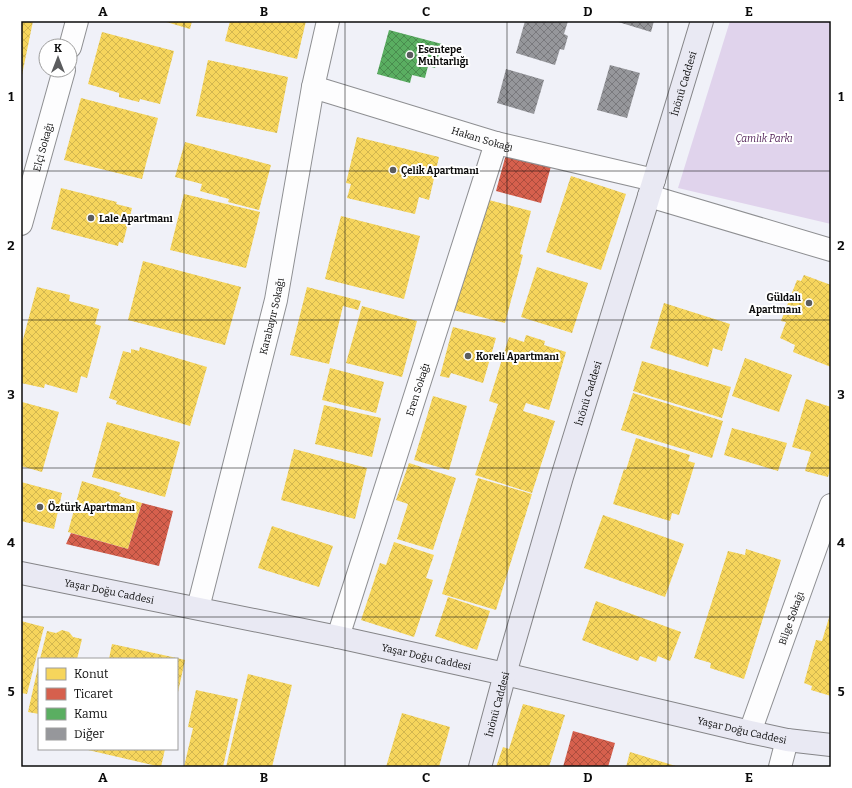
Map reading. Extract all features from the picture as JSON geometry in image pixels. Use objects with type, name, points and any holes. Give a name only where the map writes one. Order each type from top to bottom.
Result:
[{"type":"street","points":[[72,38],[77,21]]},
{"type":"street","name":"Karabayır Sokağı","points":[[198,608],[276,300],[313,87],[328,21]]},
{"type":"street","name":"İnönü Caddesi","points":[[480,767],[505,674],[562,477],[652,188],[702,21]]},
{"type":"street","name":"Elçi Sokağı","points":[[21,224],[62,78]]},
{"type":"street","name":"Hakan Sokağı","points":[[313,87],[496,143],[652,188],[831,250]]},
{"type":"street","name":"Eren Sokağı","points":[[338,637],[496,143]]},
{"type":"street","name":"Bilge Sokağı","points":[[750,732],[831,505]]},
{"type":"street","name":"Yaşar Doğu Caddesi","points":[[21,573],[338,637],[505,674],[787,740],[831,745]]},
{"type":"street","points":[[780,767],[787,740]]},
{"type":"green space","name":"Çamlık Parkı","points":[[730,21],[831,21],[831,224],[678,188]]},
{"type":"building: Konut","points":[[21,21],[33,21],[22,75],[21,75]]},
{"type":"building: Konut","points":[[163,21],[192,21],[190,29]]},
{"type":"building: Konut","points":[[230,21],[306,21],[297,59],[225,41]]},
{"type":"building: Konut","points":[[102,32],[174,51],[160,104],[140,99],[139,102],[119,97],[119,93],[88,84]]},
{"type":"building: Konut","points":[[208,60],[288,77],[277,133],[196,116]]},
{"type":"building: Konut","points":[[81,98],[158,118],[142,179],[64,160]]},
{"type":"building: Konut","name":"Çelik Apartmanı","points":[[357,137],[439,157],[429,200],[419,197],[415,214],[347,198],[351,184],[346,183]]},
{"type":"building: Konut","points":[[185,142],[271,165],[259,210],[228,202],[229,199],[200,191],[202,184],[175,177]]},
{"type":"building: Konut","points":[[571,176],[626,194],[601,270],[546,252]]},
{"type":"building: Konut","name":"Lale Apartmanı","points":[[61,188],[117,202],[116,204],[132,208],[123,243],[119,242],[118,246],[51,229]]},
{"type":"building: Konut","points":[[184,194],[260,212],[246,268],[170,250]]},
{"type":"building: Konut","points":[[485,199],[531,211],[520,254],[523,255],[505,323],[449,309]]},
{"type":"building: Konut","points":[[341,216],[420,236],[404,299],[325,279]]},
{"type":"building: Konut","points":[[143,261],[241,287],[225,345],[128,320]]},
{"type":"building: Konut","points":[[537,267],[588,283],[572,333],[521,317]]},
{"type":"building: Konut","name":"Güldalı Apartmanı","points":[[804,275],[831,285],[831,367],[793,352],[795,345],[780,338],[786,322],[781,321],[797,280],[801,281]]},
{"type":"building: Konut","points":[[37,287],[70,295],[69,301],[99,309],[95,324],[101,326],[87,378],[81,376],[77,393],[45,384],[44,388],[21,383],[21,347]]},
{"type":"building: Konut","points":[[307,287],[361,301],[358,310],[343,306],[329,364],[290,355]]},
{"type":"building: Konut","points":[[664,303],[730,324],[722,351],[713,348],[708,367],[650,348]]},
{"type":"building: Konut","points":[[362,306],[417,321],[402,377],[346,363]]},
{"type":"building: Konut","name":"Koreli Apartmanı","points":[[453,327],[496,338],[483,383],[451,373],[449,378],[440,376]]},
{"type":"building: Konut","points":[[526,335],[545,341],[544,345],[566,352],[549,410],[526,403],[523,411],[555,421],[532,493],[475,475],[498,404],[489,401],[509,337],[524,342]]},
{"type":"building: Konut","points":[[140,347],[207,367],[190,426],[116,404],[117,401],[109,398],[123,351],[131,353],[131,349],[139,351]]},
{"type":"building: Konut","points":[[745,358],[792,375],[779,412],[732,396]]},
{"type":"building: Konut","points":[[642,361],[731,387],[722,418],[633,391]]},
{"type":"building: Konut","points":[[330,368],[384,382],[376,413],[322,400]]},
{"type":"building: Konut","points":[[633,393],[723,421],[712,458],[621,430]]},
{"type":"building: Konut","points":[[433,396],[467,406],[449,470],[414,460]]},
{"type":"building: Konut","points":[[806,399],[831,407],[831,466],[828,477],[805,471],[811,452],[792,447]]},
{"type":"building: Konut","points":[[22,402],[59,412],[42,472],[21,466]]},
{"type":"building: Konut","points":[[324,405],[381,418],[372,457],[315,444]]},
{"type":"building: Konut","points":[[107,422],[180,442],[165,497],[92,477]]},
{"type":"building: Konut","points":[[732,428],[787,443],[778,471],[724,455]]},
{"type":"building: Konut","points":[[636,438],[690,455],[688,461],[695,463],[679,515],[672,513],[670,521],[613,504]]},
{"type":"building: Konut","points":[[294,449],[367,468],[355,519],[281,500]]},
{"type":"building: Konut","points":[[409,463],[456,478],[433,550],[397,539],[408,504],[396,500]]},
{"type":"building: Konut","points":[[478,478],[532,494],[496,610],[442,594]]},
{"type":"building: Konut","points":[[82,481],[121,493],[119,496],[142,503],[128,549],[68,532]]},
{"type":"building: Konut","name":"Öztürk Apartmanı","points":[[21,482],[62,493],[54,529],[21,521]]},
{"type":"building: Konut","points":[[603,515],[684,544],[665,597],[584,568]]},
{"type":"building: Konut","points":[[272,526],[333,546],[319,587],[258,568]]},
{"type":"building: Konut","points":[[394,542],[434,555],[426,578],[433,580],[414,637],[361,620],[380,563],[386,565]]},
{"type":"building: Konut","points":[[746,549],[781,560],[744,679],[710,668],[711,663],[694,658],[728,551],[745,555]]},
{"type":"building: Konut","points":[[448,597],[490,611],[477,650],[435,636]]},
{"type":"building: Konut","points":[[596,601],[681,632],[670,661],[658,656],[656,662],[640,656],[638,661],[582,640]]},
{"type":"building: Konut","points":[[831,611],[831,696],[811,690],[812,686],[804,683],[816,640],[822,641]]},
{"type":"building: Konut","points":[[21,621],[44,627],[27,694],[21,693]]},
{"type":"building: Konut","points":[[62,630],[69,632],[73,637],[82,639],[77,658],[40,658],[47,631],[56,633]]},
{"type":"building: Konut","points":[[112,644],[177,658],[109,658]]},
{"type":"building: Konut","points":[[178,658],[185,660],[178,692]]},
{"type":"building: Konut","points":[[38,667],[38,714],[28,712]]},
{"type":"building: Konut","points":[[248,674],[292,685],[272,767],[226,767]]},
{"type":"building: Konut","points":[[196,690],[238,699],[223,767],[184,767],[193,728],[188,727]]},
{"type":"building: Konut","points":[[523,704],[565,715],[549,767],[496,767],[503,747],[509,749]]},
{"type":"building: Konut","points":[[402,713],[450,727],[439,767],[386,767]]},
{"type":"building: Konut","points":[[88,750],[165,750],[161,767]]},
{"type":"building: Konut","points":[[630,752],[679,767],[626,767]]},
{"type":"building: Ticaret","points":[[508,147],[553,159],[541,203],[496,191]]},
{"type":"building: Ticaret","points":[[142,503],[173,511],[159,566],[66,544],[71,533],[128,549]]},
{"type":"building: Ticaret","points":[[573,731],[615,743],[608,767],[563,767]]},
{"type":"building: Kamu","name":"Esentepe Muhtarlığı","points":[[389,30],[442,44],[435,68],[428,66],[425,78],[412,75],[410,83],[377,74]]},
{"type":"building: Diğer","points":[[525,21],[568,21],[564,34],[568,36],[564,50],[560,49],[555,65],[516,53]]},
{"type":"building: Diğer","points":[[615,21],[654,21],[651,32]]},
{"type":"building: Diğer","points":[[610,65],[640,73],[627,118],[597,110]]},
{"type":"building: Diğer","points":[[506,69],[544,80],[534,114],[497,103]]},
{"type":"place","name":"Esentepe Muhtarlığı","points":[[410,55]]},
{"type":"place","name":"Çelik Apartmanı","points":[[393,170]]},
{"type":"place","name":"Lale Apartmanı","points":[[91,218]]},
{"type":"place","name":"Güldalı Apartmanı","points":[[809,303]]},
{"type":"place","name":"Koreli Apartmanı","points":[[468,356]]},
{"type":"place","name":"Öztürk Apartmanı","points":[[40,507]]}]
